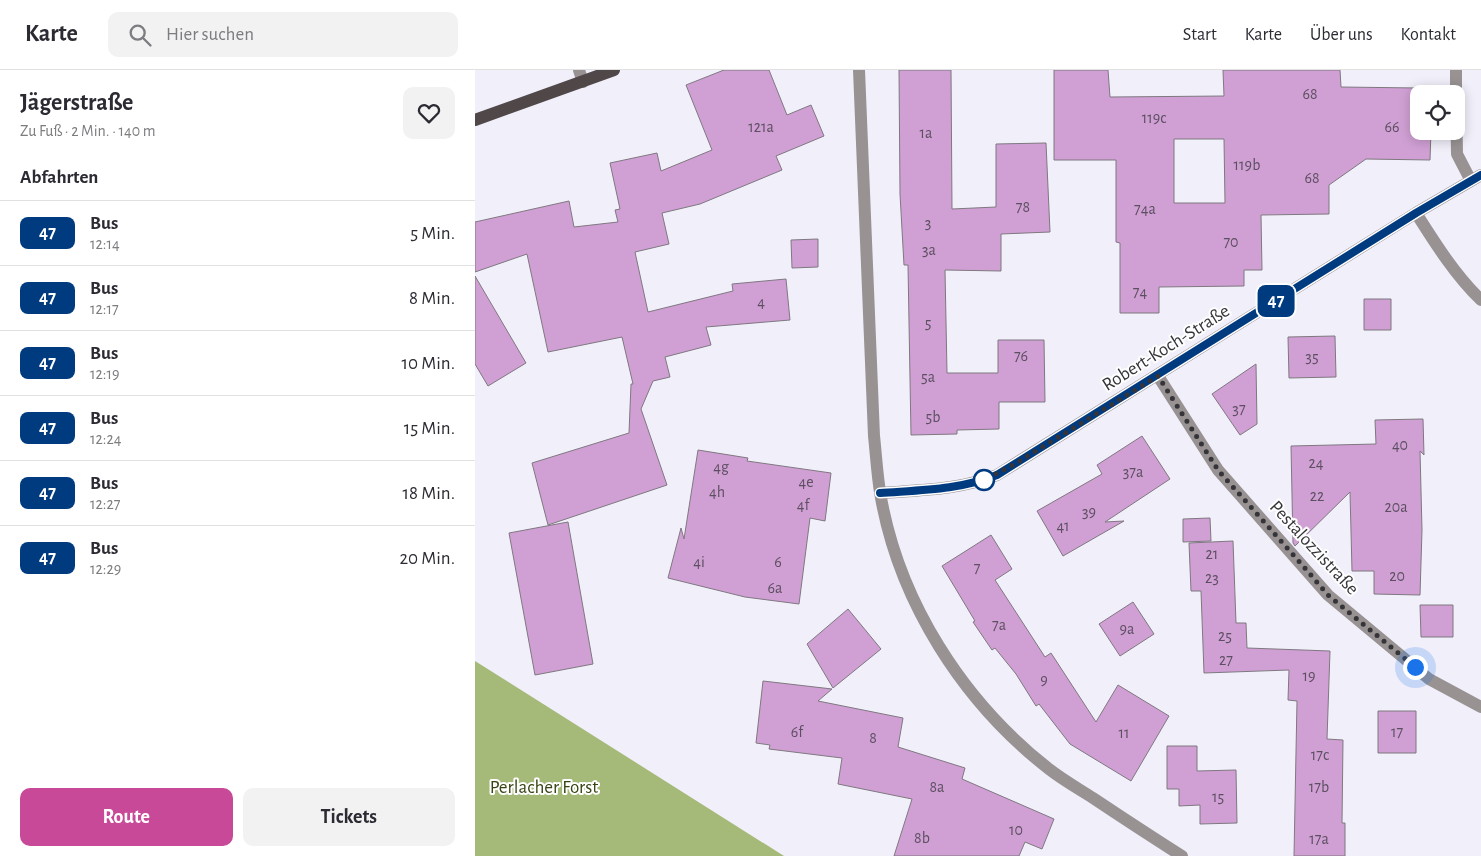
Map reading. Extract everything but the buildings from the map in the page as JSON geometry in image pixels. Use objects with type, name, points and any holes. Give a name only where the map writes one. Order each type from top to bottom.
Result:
[{"type":"main road","points":[[475,120],[581,76],[614,70]]},
{"type":"street","points":[[859,70],[874,436],[880,493],[898,562],[920,614],[966,687],[1008,733],[1050,770],[1182,856]]},
{"type":"street","points":[[1456,70],[1456,85]]},
{"type":"street","points":[[1457,140],[1457,154],[1476,178]]},
{"type":"street","name":"Robert-Koch-Straße","points":[[880,493],[950,487],[982,481],[997,475],[1416,213],[1476,178]]},
{"type":"street","points":[[1416,213],[1434,242],[1481,300]]},
{"type":"street","name":"Pestalozzistraße","points":[[1158,376],[1218,470],[1328,595],[1429,679],[1481,707]]},
{"type":"green space","name":"Perlacher Forst","points":[[475,661],[784,856],[475,856]]},
{"type":"bus line","name":"47","points":[[880,493],[950,487],[982,481],[997,475],[1416,213],[1481,175]]},
{"type":"route","points":[[984,480],[982,481],[997,475],[1158,376],[1218,470],[1328,595],[1415,667]]}]
